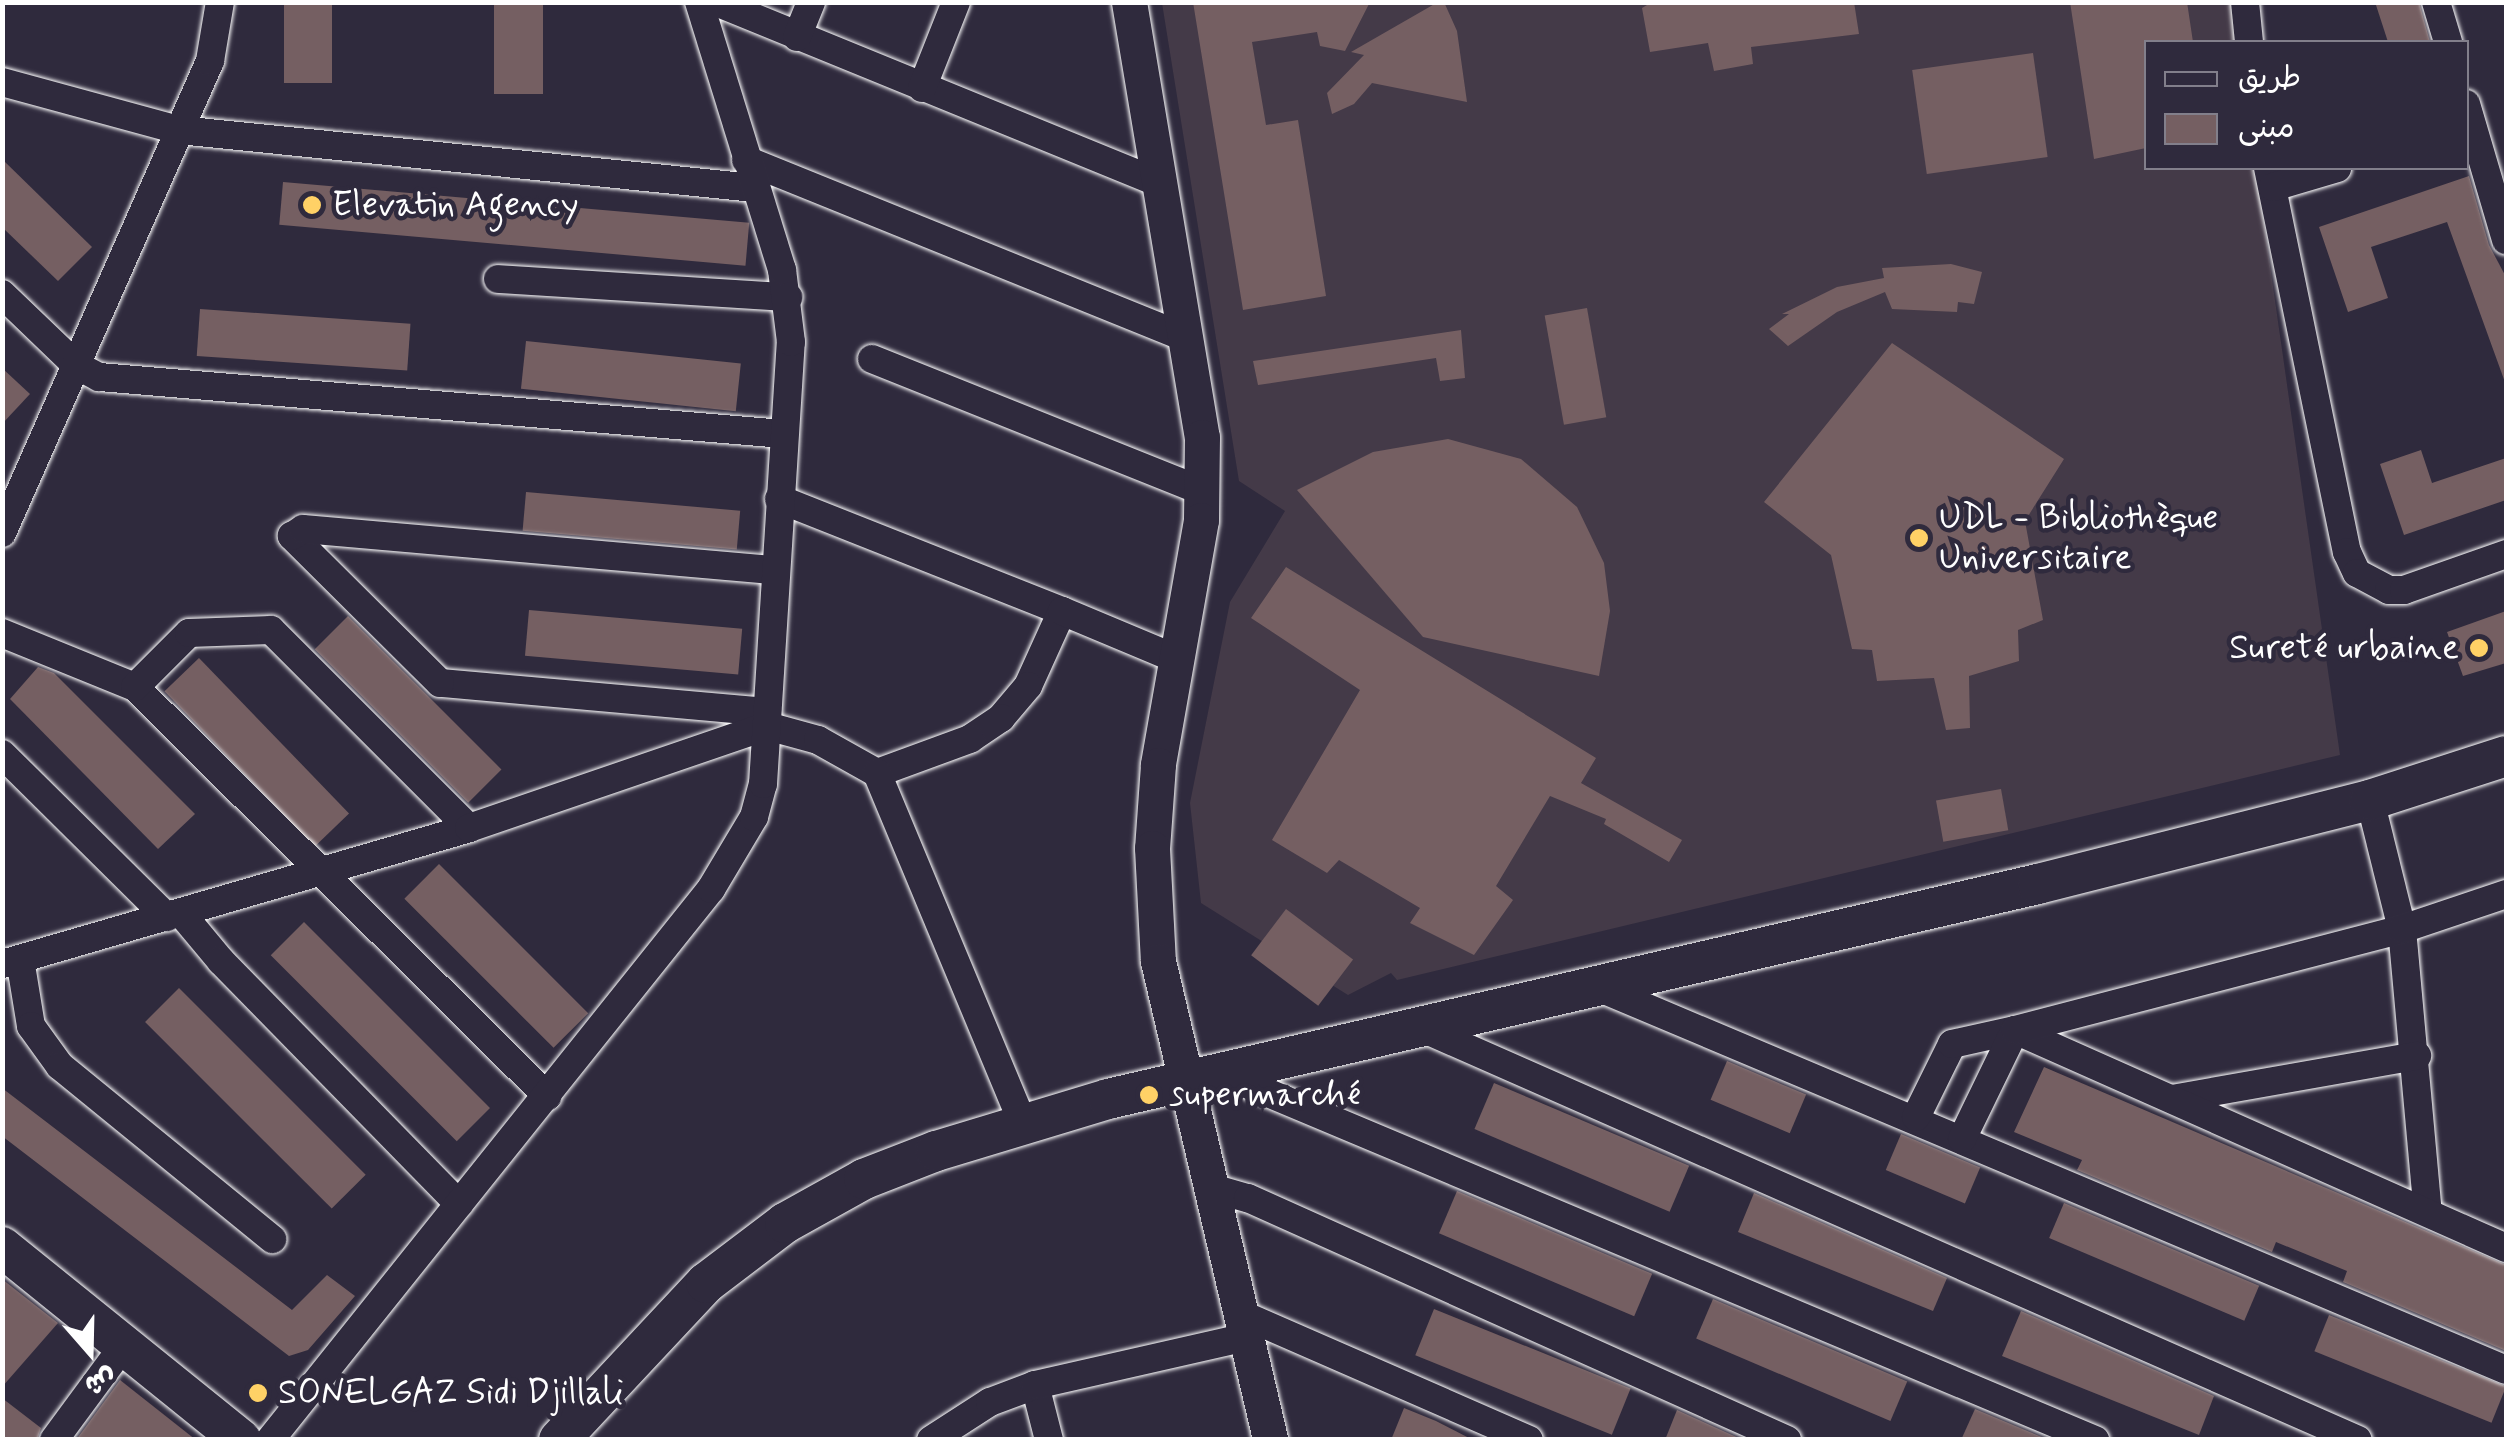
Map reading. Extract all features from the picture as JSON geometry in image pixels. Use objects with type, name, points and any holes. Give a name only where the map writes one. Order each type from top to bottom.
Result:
[{"type":"main road","points":[[559,1440],[656,1329],[785,1223],[864,1179],[1023,1123],[1600,988],[2370,800],[2506,756]]},
{"type":"main road","points":[[2,1247],[241,1440]]},
{"type":"street","points":[[2,533],[210,61],[220,2]]},
{"type":"street","points":[[270,1440],[547,1096],[740,846],[763,784],[788,297],[699,2]]},
{"type":"street","points":[[716,2],[1160,183]]},
{"type":"street","points":[[797,37],[811,2]]},
{"type":"street","points":[[922,88],[956,2]]},
{"type":"street","points":[[1129,2],[1202,436],[1202,491],[1152,848],[1158,961],[1205,1078],[1212,1188],[1270,1440]]},
{"type":"street","points":[[2245,2],[2248,40]]},
{"type":"street","points":[[2436,2],[2447,40]]},
{"type":"street","points":[[2,82],[179,130],[754,188]]},
{"type":"street","points":[[2469,119],[2506,240]]},
{"type":"street","points":[[746,160],[1186,338]]},
{"type":"street","points":[[2322,170],[2270,177],[2347,552],[2358,572],[2389,590],[2404,590],[2506,554]]},
{"type":"street","points":[[498,279],[788,297]]},
{"type":"street","points":[[2,294],[76,365],[98,377],[783,434]]},
{"type":"street","points":[[872,360],[1202,491]]},
{"type":"street","points":[[779,499],[1177,659]]},
{"type":"street","points":[[775,570],[302,529],[292,536],[440,683],[767,719],[818,740],[877,773],[1023,1123]]},
{"type":"street","points":[[877,773],[970,739],[1001,718],[1028,686],[1062,611]]},
{"type":"street","points":[[135,687],[189,633],[271,630],[469,828]]},
{"type":"street","points":[[2,634],[135,687],[547,1096]]},
{"type":"street","points":[[272,1240],[60,1066],[31,1026],[11,962],[469,828],[767,719]]},
{"type":"street","points":[[2,754],[174,915],[459,1204]]},
{"type":"street","points":[[2370,800],[2402,929],[2417,1056],[2428,1212]]},
{"type":"street","points":[[1916,1117],[1952,1044],[2402,929],[2506,895]]},
{"type":"street","points":[[1600,988],[1916,1117],[1962,1140],[2506,1370]]},
{"type":"street","points":[[1424,1029],[2358,1440]]},
{"type":"street","points":[[2015,1030],[2506,1248]]},
{"type":"street","points":[[1962,1140],[2015,1030]]},
{"type":"street","points":[[2172,1100],[2417,1056]]},
{"type":"street","points":[[1205,1078],[2095,1440]]},
{"type":"street","points":[[1212,1188],[1248,1198],[1787,1440]]},
{"type":"street","points":[[932,1440],[990,1402],[1035,1385],[1244,1325],[1529,1440]]},
{"type":"street","points":[[54,1440],[124,1345]]},
{"type":"street","points":[[1035,1385],[1050,1440]]},
{"type":"shaded area","points":[[1162,3],[2230,3],[2237,40],[2144,40],[2144,170],[2256,170],[2340,755],[1397,980],[1391,973],[1348,995],[1201,903],[1190,803],[1230,602],[1285,511],[1239,481]]},
{"type":"building","points":[[284,2],[332,2],[332,83],[284,83]]},
{"type":"building","points":[[494,2],[543,2],[543,94],[494,94]]},
{"type":"building","points":[[1193,2],[1370,2],[1345,51],[1320,46],[1317,32],[1252,42],[1266,125],[1298,120],[1326,296],[1243,310]]},
{"type":"building","points":[[1444,2],[1457,31],[1467,102],[1372,83],[1354,104],[1332,114],[1327,93],[1364,55],[1351,52]]},
{"type":"building","points":[[1652,2],[1854,2],[1859,34],[1751,47],[1753,64],[1714,71],[1708,43],[1650,52],[1642,8]]},
{"type":"building","points":[[2070,2],[2187,2],[2193,40],[2144,40],[2144,148],[2094,159]]},
{"type":"building","points":[[2375,2],[2419,2],[2429,40],[2387,40]]},
{"type":"building","points":[[2033,53],[2048,157],[1927,174],[1912,70]]},
{"type":"building","points":[[2,159],[92,247],[58,281],[2,227]]},
{"type":"building","points":[[2469,176],[2489,245],[2506,277],[2506,385],[2447,222],[2371,247],[2388,298],[2348,312],[2319,227]]},
{"type":"building","points":[[283,182],[749,223],[745,266],[279,225]]},
{"type":"building","points":[[1951,264],[1982,272],[1974,304],[1958,302],[1957,312],[1892,309],[1885,292],[1837,312],[1788,346],[1769,329],[1789,314],[1782,314],[1837,287],[1884,278],[1882,268]]},
{"type":"building","points":[[1587,308],[1606,417],[1564,425],[1545,315]]},
{"type":"building","points":[[200,309],[410,324],[407,371],[197,356]]},
{"type":"building","points":[[1461,330],[1465,378],[1440,381],[1436,358],[1258,385],[1253,361]]},
{"type":"building","points":[[526,341],[741,364],[736,411],[521,389]]},
{"type":"building","name":"UDL - Bibliothèque Universitaire","points":[[1892,343],[2064,459],[2025,521],[2043,620],[2018,630],[2019,661],[1969,676],[1970,728],[1946,730],[1934,678],[1877,681],[1872,650],[1852,649],[1831,555],[1764,502]]},
{"type":"building","points":[[2,368],[30,394],[2,424]]},
{"type":"building","points":[[1448,439],[1521,459],[1577,507],[1604,563],[1610,611],[1599,676],[1423,637],[1297,490],[1373,452]]},
{"type":"building","points":[[2421,450],[2432,483],[2506,458],[2506,500],[2404,535],[2380,464]]},
{"type":"building","points":[[526,492],[740,511],[737,550],[523,531]]},
{"type":"building","points":[[1286,567],[1596,758],[1581,783],[1682,840],[1669,862],[1604,824],[1606,819],[1550,796],[1496,886],[1513,900],[1474,955],[1410,923],[1420,908],[1339,860],[1327,873],[1272,840],[1360,690],[1251,618]]},
{"type":"building","points":[[529,610],[742,629],[738,674],[525,656]]},
{"type":"building","name":"Sureté urbaine","points":[[2506,611],[2506,663],[2463,676],[2447,632]]},
{"type":"building","points":[[348,616],[501,769],[468,803],[315,649]]},
{"type":"building","points":[[199,658],[349,813],[315,847],[164,691]]},
{"type":"building","points":[[38,667],[54,673],[195,814],[158,849],[10,699]]},
{"type":"building","points":[[2001,789],[2008,830],[1943,842],[1936,800]]},
{"type":"building","points":[[439,864],[588,1013],[554,1048],[404,899]]},
{"type":"building","points":[[1286,909],[1353,960],[1318,1006],[1251,955]]},
{"type":"building","points":[[304,922],[490,1108],[457,1141],[271,955]]},
{"type":"building","points":[[179,988],[366,1175],[332,1209],[145,1022]]},
{"type":"building","points":[[1727,1061],[1806,1095],[1790,1133],[1711,1100]]},
{"type":"building","points":[[2044,1067],[2506,1265],[2506,1351],[2343,1282],[2347,1271],[2276,1242],[2272,1252],[2077,1170],[2082,1160],[2014,1132]]},
{"type":"building","points":[[1494,1083],[1689,1166],[1670,1212],[1474,1129]]},
{"type":"building","points":[[2,1088],[292,1310],[327,1275],[355,1296],[308,1350],[289,1356],[2,1136]]},
{"type":"building","points":[[1901,1134],[1980,1168],[1965,1204],[1886,1170]]},
{"type":"building","points":[[1457,1191],[1652,1274],[1634,1316],[1439,1233]]},
{"type":"building","points":[[1754,1193],[1947,1278],[1933,1311],[1738,1232]]},
{"type":"building","points":[[2064,1203],[2259,1286],[2244,1321],[2049,1238]]},
{"type":"building","points":[[2,1279],[58,1323],[2,1387]]},
{"type":"building","points":[[1713,1299],[1907,1381],[1890,1421],[1696,1339]]},
{"type":"building","points":[[1434,1309],[1631,1388],[1612,1435],[1415,1355]]},
{"type":"building","points":[[2021,1311],[2214,1396],[2199,1435],[2002,1356]]},
{"type":"building","points":[[2329,1315],[2506,1387],[2491,1423],[2314,1351]]},
{"type":"building","points":[[120,1380],[196,1440],[76,1440]]},
{"type":"building","points":[[2,1398],[41,1428],[37,1440],[2,1440]]},
{"type":"building","points":[[1404,1408],[1436,1421],[1473,1440],[1391,1440]]},
{"type":"building","points":[[1975,1409],[2049,1440],[1961,1440]]},
{"type":"building","points":[[1677,1410],[1743,1440],[1665,1440]]},
{"type":"place","name":"Elevatin Agency","points":[[312,205]]},
{"type":"place","name":"UDL - Bibliothèque Universitaire","points":[[1919,538]]},
{"type":"place","name":"Sureté urbaine","points":[[2479,648]]},
{"type":"place","name":"supermarché","points":[[1149,1095]]},
{"type":"place","name":"SONELGAZ Sidi Djillali","points":[[258,1393]]}]
